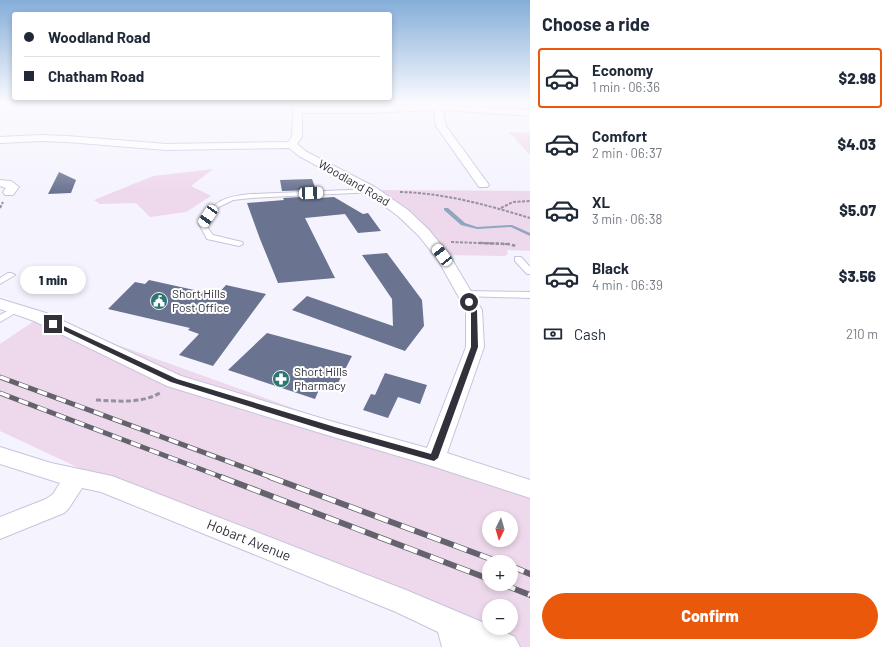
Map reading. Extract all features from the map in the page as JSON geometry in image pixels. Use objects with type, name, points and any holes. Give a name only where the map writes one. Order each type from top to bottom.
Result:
[{"type":"street","points":[[0,140],[41,138],[67,139],[166,147],[292,145],[297,137],[297,132]]},
{"type":"street","points":[[445,132],[483,185]]},
{"type":"street","name":"Woodland Road","points":[[292,145],[303,154],[373,191],[403,213],[424,233],[445,259],[474,310],[475,347],[434,458]]},
{"type":"street","points":[[0,183],[7,183],[13,187],[9,192]]},
{"type":"street","points":[[5,311],[40,317],[174,381],[530,488]]},
{"type":"street","name":"Hobart Avenue","points":[[0,455],[22,464],[76,478],[104,483],[270,548],[454,635],[505,647]]},
{"type":"street","points":[[0,528],[55,506],[61,501],[76,478]]},
{"type":"lane","points":[[239,244],[210,237],[202,224],[213,208],[220,202],[251,196],[373,191]]},
{"type":"lane","points":[[518,259],[530,272]]},
{"type":"lane","points":[[0,282],[11,275]]},
{"type":"lane","points":[[465,294],[530,295]]},
{"type":"path","points":[[396,192],[432,193],[500,208],[530,218]]},
{"type":"path","points":[[500,208],[513,202],[530,201]]},
{"type":"path","points":[[448,242],[508,244],[522,248]]},
{"type":"path","points":[[96,400],[128,402],[142,400],[158,394],[174,381]]},
{"type":"shaded area","points":[[509,132],[530,133],[530,155]]},
{"type":"shaded area","points":[[213,169],[191,186],[211,196],[186,212],[150,217],[136,203],[100,204],[94,200],[153,176]]},
{"type":"shaded area","points":[[371,190],[530,191],[530,251],[507,250],[508,254],[505,256],[442,255]]},
{"type":"shaded area","points":[[40,317],[337,424],[530,484],[530,647],[481,647],[113,484],[0,431],[0,344]]},
{"type":"building","points":[[59,172],[76,180],[71,193],[48,194]]},
{"type":"building","points":[[312,179],[316,190],[282,191],[280,180]]},
{"type":"building","points":[[318,196],[318,198],[334,197],[363,214],[368,213],[381,231],[358,233],[345,214],[305,218],[335,278],[278,283],[247,203],[284,200],[283,198]]},
{"type":"building","points":[[387,253],[422,300],[424,326],[405,351],[292,310],[307,296],[393,326],[392,299],[362,255]]},
{"type":"building","points":[[149,280],[217,295],[226,285],[266,294],[213,366],[179,355],[199,334],[188,330],[190,328],[108,309],[135,282],[145,284]]},
{"type":"building","points":[[267,333],[352,356],[335,389],[321,385],[315,399],[228,370]]},
{"type":"building","points":[[385,373],[427,385],[420,404],[398,397],[388,418],[363,410],[371,394],[375,395]]},
{"type":"waterway","points":[[446,209],[463,224],[477,228],[512,226],[530,235]]},
{"type":"railway","points":[[0,377],[273,478]]},
{"type":"railway","points":[[0,393],[224,478]]},
{"type":"railway","points":[[221,477],[482,576]]},
{"type":"railway","points":[[270,477],[482,556]]},
{"type":"railway","points":[[518,569],[530,574]]},
{"type":"railway","points":[[518,590],[530,595]]},
{"type":"place","name":"Short Hills Post Office","points":[[159,301]]},
{"type":"place","name":"Short Hills Pharmacy","points":[[281,379]]},
{"type":"route","points":[[53,324],[174,381],[334,430],[434,458],[475,347],[474,310],[469,302]]}]
